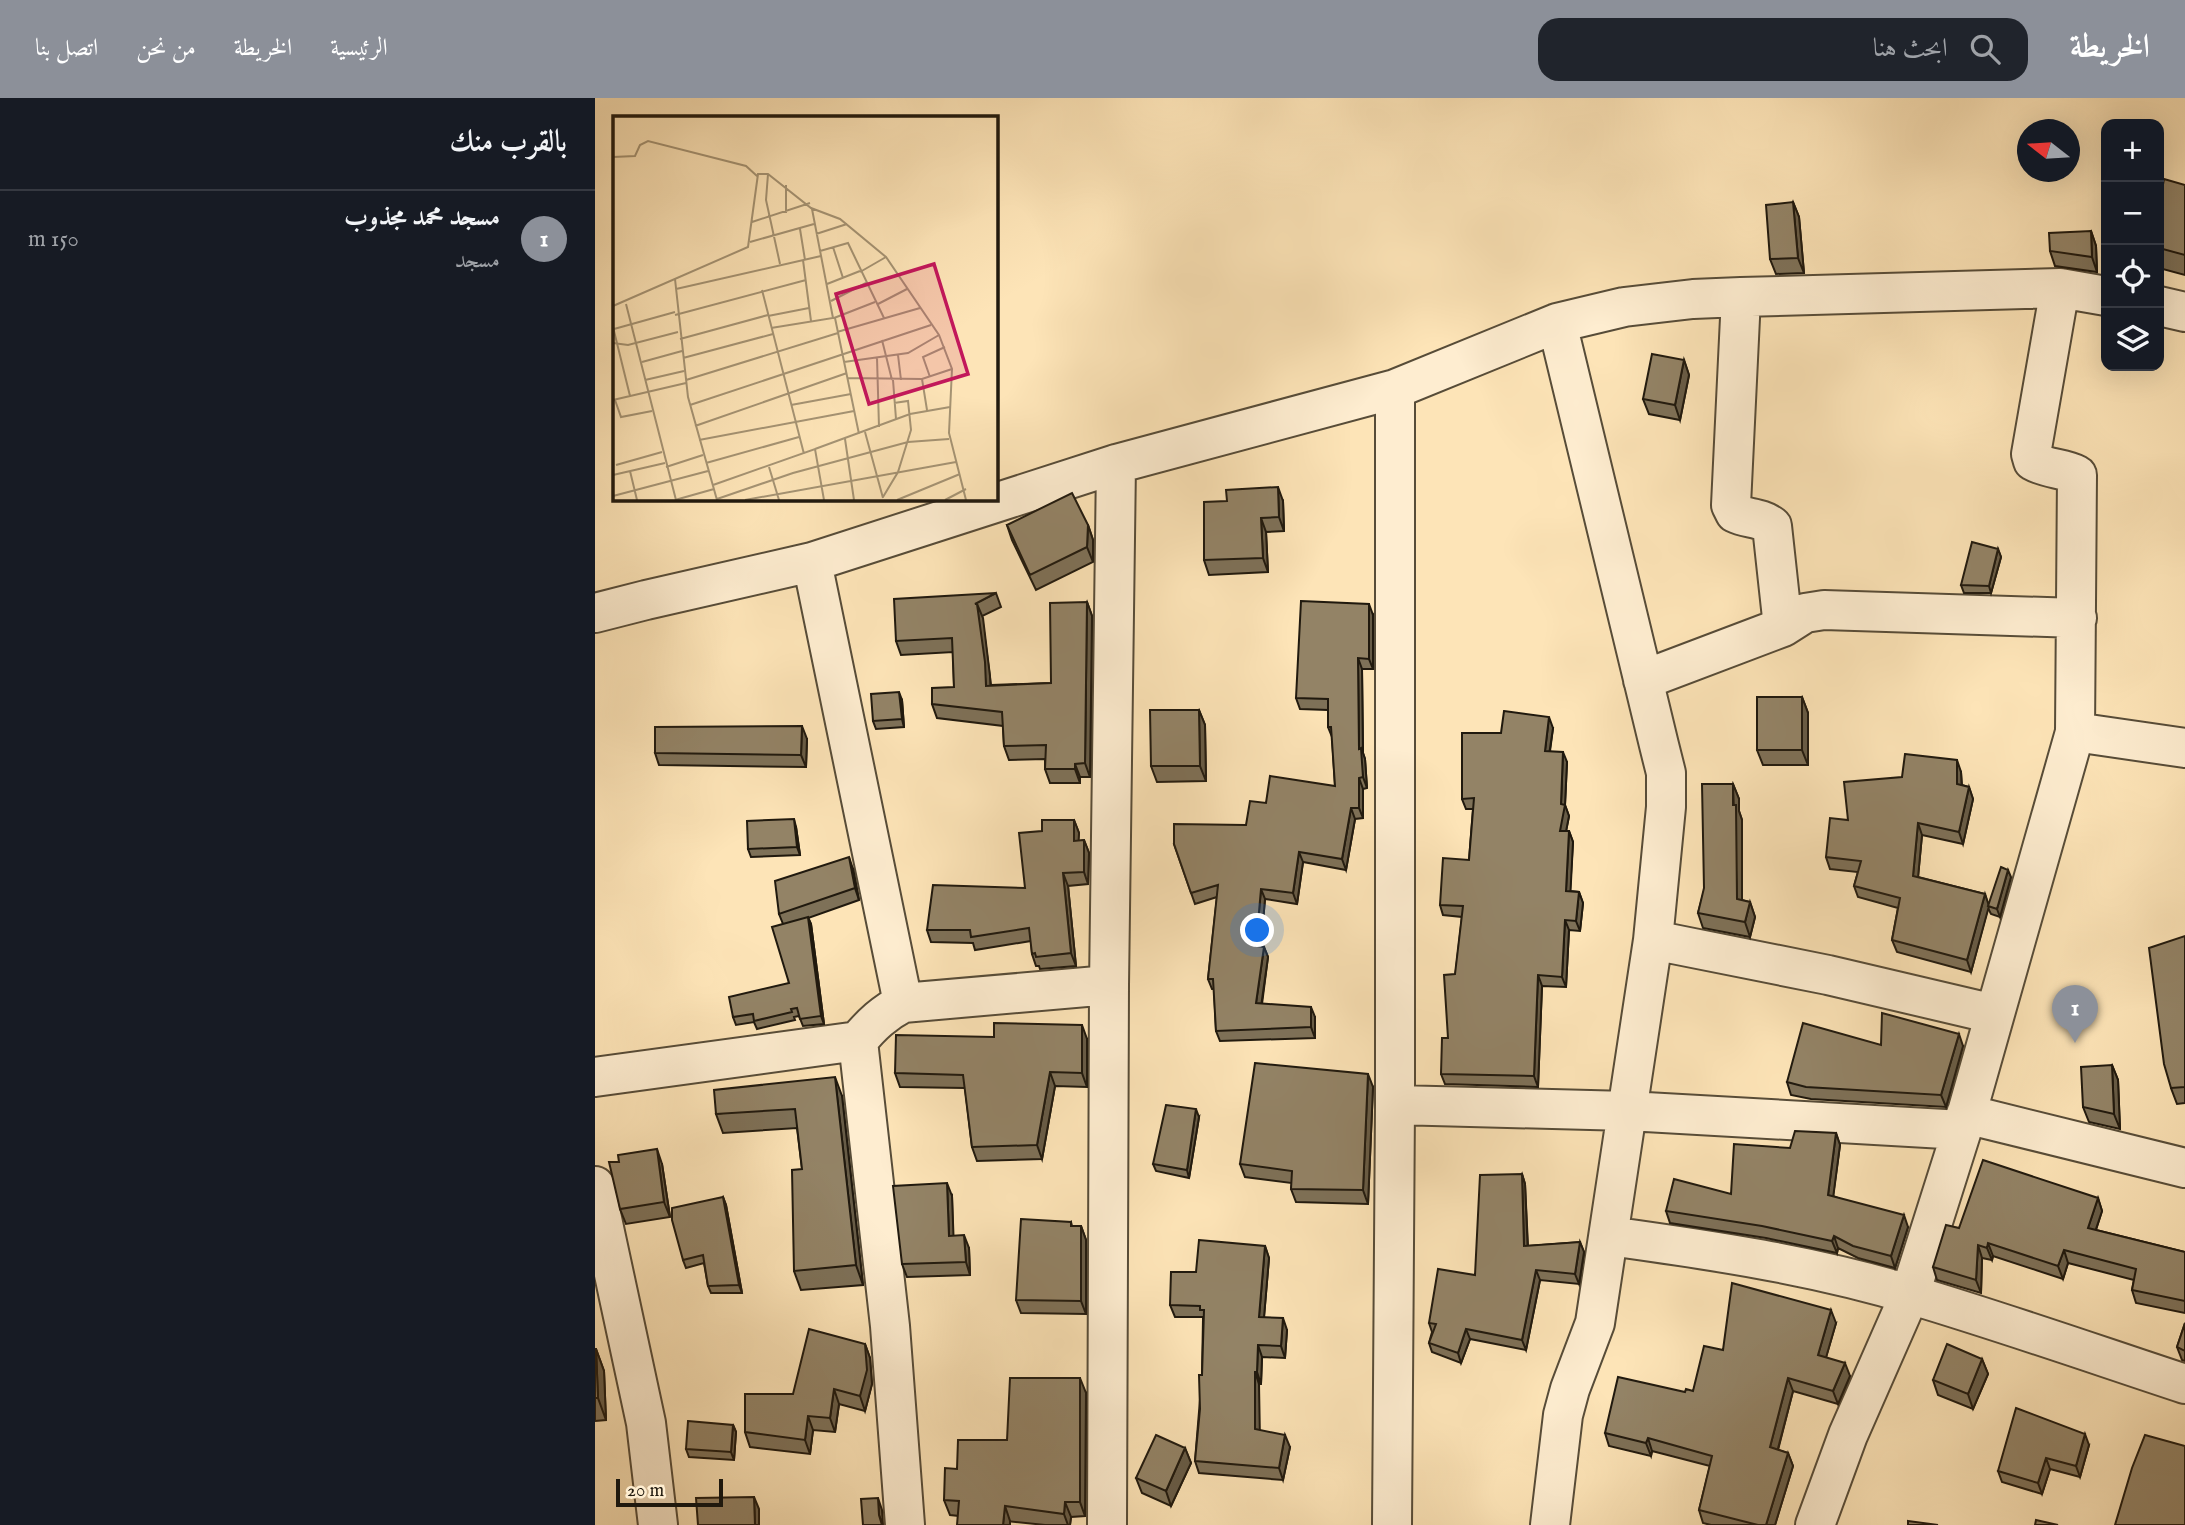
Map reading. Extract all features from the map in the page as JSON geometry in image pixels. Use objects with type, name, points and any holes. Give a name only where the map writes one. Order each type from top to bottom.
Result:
[{"type":"street","points":[[595,613],[812,562],[1116,464],[1395,389],[1557,323],[1625,307],[1693,299],[2060,288],[2101,295]]},
{"type":"street","points":[[1815,1525],[1848,1435],[1910,1294],[1964,1122],[2075,732],[2077,475],[2069,470],[2040,466],[2033,461],[2031,454],[2060,288]]},
{"type":"street","points":[[1741,297],[1731,505],[1735,513],[1765,520],[1772,526],[1783,627]]},
{"type":"street","points":[[2164,307],[2185,312]]},
{"type":"street","points":[[1550,1525],[1563,1415],[1578,1364],[1595,1323],[1653,940],[1667,807],[1665,773],[1557,323]]},
{"type":"street","points":[[1392,1525],[1395,389]]},
{"type":"street","points":[[1107,1525],[1109,985],[1116,464]]},
{"type":"street","points":[[812,562],[903,1003]]},
{"type":"street","points":[[1643,680],[1783,627],[1805,613],[1824,610],[2077,618]]},
{"type":"street","points":[[2075,732],[2185,748]]},
{"type":"street","points":[[1653,940],[1828,975],[1994,1014]]},
{"type":"street","points":[[905,1525],[890,1326],[859,1041],[872,1023],[903,1003],[1109,985]]},
{"type":"street","points":[[595,1077],[859,1041]]},
{"type":"street","points":[[1395,1105],[1964,1122],[2185,1168]]},
{"type":"street","points":[[595,1186],[646,1423],[658,1525]]},
{"type":"street","points":[[1609,1236],[1713,1250],[1787,1264],[1910,1294],[2185,1384]]},
{"type":"building","points":[[2164,179],[2185,185],[2185,255],[2164,249]]},
{"type":"building","points":[[1793,202],[1798,258],[1770,259],[1766,205]]},
{"type":"building","points":[[2091,231],[2092,257],[2050,251],[2049,233]]},
{"type":"building","points":[[1652,354],[1684,360],[1675,405],[1643,399]]},
{"type":"building","points":[[1278,487],[1279,517],[1261,518],[1263,558],[1204,560],[1204,502],[1227,501],[1226,490]]},
{"type":"building","points":[[1072,493],[1088,525],[1087,547],[1030,575],[1007,525]]},
{"type":"building","points":[[1972,542],[1998,549],[1989,586],[1961,585]]},
{"type":"building","points":[[996,593],[975,604],[985,662],[986,686],[1051,683],[1050,603],[1087,602],[1085,763],[1075,764],[1075,769],[1045,769],[1046,745],[1004,746],[1002,712],[932,704],[932,688],[954,687],[952,638],[896,641],[894,599]]},
{"type":"building","points":[[1301,601],[1369,604],[1369,659],[1358,658],[1359,749],[1361,748],[1363,777],[1359,778],[1359,808],[1351,808],[1342,859],[1299,852],[1293,893],[1261,889],[1256,946],[1264,947],[1256,1003],[1311,1007],[1311,1027],[1216,1031],[1213,979],[1208,979],[1218,885],[1191,893],[1174,844],[1174,824],[1246,825],[1250,801],[1266,803],[1270,776],[1335,786],[1331,727],[1328,727],[1328,699],[1296,698]]},
{"type":"building","points":[[899,692],[902,719],[873,721],[871,694]]},
{"type":"building","points":[[1757,697],[1802,697],[1802,750],[1757,750]]},
{"type":"building","points":[[1150,710],[1199,710],[1200,766],[1151,766]]},
{"type":"building","points":[[1504,711],[1549,717],[1545,751],[1563,752],[1561,804],[1565,805],[1560,831],[1569,831],[1566,891],[1579,892],[1576,921],[1565,920],[1562,977],[1538,975],[1534,1076],[1441,1074],[1442,1038],[1448,1038],[1444,975],[1455,974],[1463,906],[1440,905],[1443,858],[1469,860],[1474,798],[1462,799],[1462,733],[1501,733]]},
{"type":"building","points":[[802,726],[801,755],[655,753],[655,727]]},
{"type":"building","points":[[1905,754],[1957,760],[1957,784],[1969,787],[1959,832],[1918,823],[1913,876],[1985,894],[1967,960],[1892,940],[1900,898],[1854,886],[1861,861],[1826,857],[1830,818],[1848,820],[1844,782],[1902,777]]},
{"type":"building","points":[[1702,784],[1733,784],[1733,805],[1736,805],[1737,899],[1750,902],[1745,922],[1698,913],[1704,888]]},
{"type":"building","points":[[794,819],[797,847],[748,849],[747,821]]},
{"type":"building","points":[[1042,820],[1074,820],[1074,841],[1084,840],[1084,872],[1063,873],[1071,953],[1036,957],[1035,953],[1032,954],[1029,928],[971,937],[970,930],[927,930],[933,885],[1025,888],[1019,833],[1042,831]]},
{"type":"building","points":[[849,857],[855,888],[779,914],[775,881]]},
{"type":"building","points":[[2001,867],[2008,870],[1997,909],[1988,906]]},
{"type":"building","points":[[808,917],[821,1016],[800,1019],[797,1008],[791,1009],[792,1012],[754,1021],[753,1014],[733,1017],[729,997],[789,983],[772,927]]},
{"type":"building","points":[[2185,936],[2185,1087],[2171,1088],[2164,1064],[2149,948]]},
{"type":"building","points":[[1882,1013],[1959,1034],[1941,1095],[1806,1087],[1787,1082],[1803,1023],[1881,1045]]},
{"type":"building","points":[[994,1023],[1082,1025],[1082,1073],[1050,1072],[1037,1145],[972,1147],[963,1075],[895,1073],[896,1035],[994,1037]]},
{"type":"building","points":[[1255,1063],[1368,1074],[1363,1190],[1291,1189],[1292,1171],[1240,1164]]},
{"type":"building","points":[[2112,1065],[2114,1114],[2083,1107],[2081,1067]]},
{"type":"building","points":[[835,1077],[856,1265],[794,1271],[792,1170],[802,1169],[795,1109],[716,1114],[714,1090]]},
{"type":"building","points":[[1166,1105],[1196,1109],[1187,1170],[1153,1164]]},
{"type":"building","points":[[1795,1131],[1836,1133],[1828,1195],[1904,1215],[1891,1256],[1853,1246],[1834,1236],[1832,1241],[1762,1226],[1666,1211],[1674,1179],[1731,1194],[1734,1144],[1790,1148]]},
{"type":"building","points":[[657,1149],[664,1202],[620,1209],[609,1162],[619,1162],[618,1155]]},
{"type":"building","points":[[1983,1160],[2098,1198],[2088,1228],[2185,1252],[2185,1301],[2132,1290],[2136,1269],[2064,1250],[2058,1266],[1988,1243],[1987,1248],[1978,1245],[1976,1280],[1933,1267],[1946,1225],[1959,1228]]},
{"type":"building","points":[[1522,1174],[1524,1246],[1580,1242],[1575,1274],[1536,1270],[1522,1340],[1466,1329],[1458,1353],[1429,1343],[1436,1324],[1429,1323],[1438,1269],[1475,1275],[1480,1175]]},
{"type":"building","points":[[947,1183],[949,1236],[964,1235],[966,1262],[902,1264],[893,1186]]},
{"type":"building","points":[[723,1197],[739,1285],[708,1286],[703,1255],[683,1260],[672,1220],[672,1208]]},
{"type":"building","points":[[1021,1219],[1071,1222],[1071,1226],[1081,1226],[1081,1301],[1016,1300]]},
{"type":"building","points":[[1199,1240],[1265,1246],[1259,1317],[1283,1318],[1281,1346],[1258,1345],[1255,1429],[1285,1435],[1279,1468],[1195,1461],[1204,1310],[1200,1310],[1200,1306],[1170,1305],[1171,1272],[1196,1272]]},
{"type":"building","points":[[1732,1283],[1831,1310],[1818,1355],[1845,1363],[1833,1391],[1788,1378],[1770,1447],[1788,1453],[1766,1525],[1699,1510],[1712,1456],[1648,1438],[1646,1443],[1605,1433],[1618,1377],[1685,1392],[1686,1389],[1693,1391],[1704,1346],[1723,1350]]},
{"type":"building","points":[[2185,1323],[2185,1351],[2177,1347]]},
{"type":"building","points":[[809,1329],[865,1344],[867,1370],[860,1396],[834,1389],[830,1418],[808,1416],[805,1440],[745,1432],[745,1394],[793,1394]]},
{"type":"building","points":[[1947,1344],[1982,1359],[1968,1394],[1933,1380]]},
{"type":"building","points":[[596,1349],[598,1398],[595,1398]]},
{"type":"building","points":[[1010,1378],[1080,1378],[1080,1502],[1065,1502],[1064,1514],[1005,1506],[1003,1525],[957,1525],[959,1501],[944,1500],[945,1468],[957,1469],[958,1440],[1007,1440]]},
{"type":"building","points":[[2016,1408],[2085,1434],[2076,1466],[2046,1458],[2038,1483],[1998,1471]]},
{"type":"building","points":[[688,1421],[733,1425],[731,1452],[686,1449]]},
{"type":"building","points":[[1156,1435],[1185,1448],[1166,1491],[1136,1478]]},
{"type":"building","points":[[2145,1435],[2185,1446],[2185,1525],[2115,1525]]},
{"type":"building","points":[[754,1497],[755,1525],[698,1525],[696,1498]]},
{"type":"building","points":[[878,1498],[882,1525],[863,1525],[861,1499]]},
{"type":"building","points":[[2036,1520],[2058,1525],[2035,1525]]},
{"type":"building","points":[[1908,1521],[1938,1525],[1908,1525]]},
{"type":"place","name":"مسجد محمد مجذوب","points":[[2075,1043]]}]
